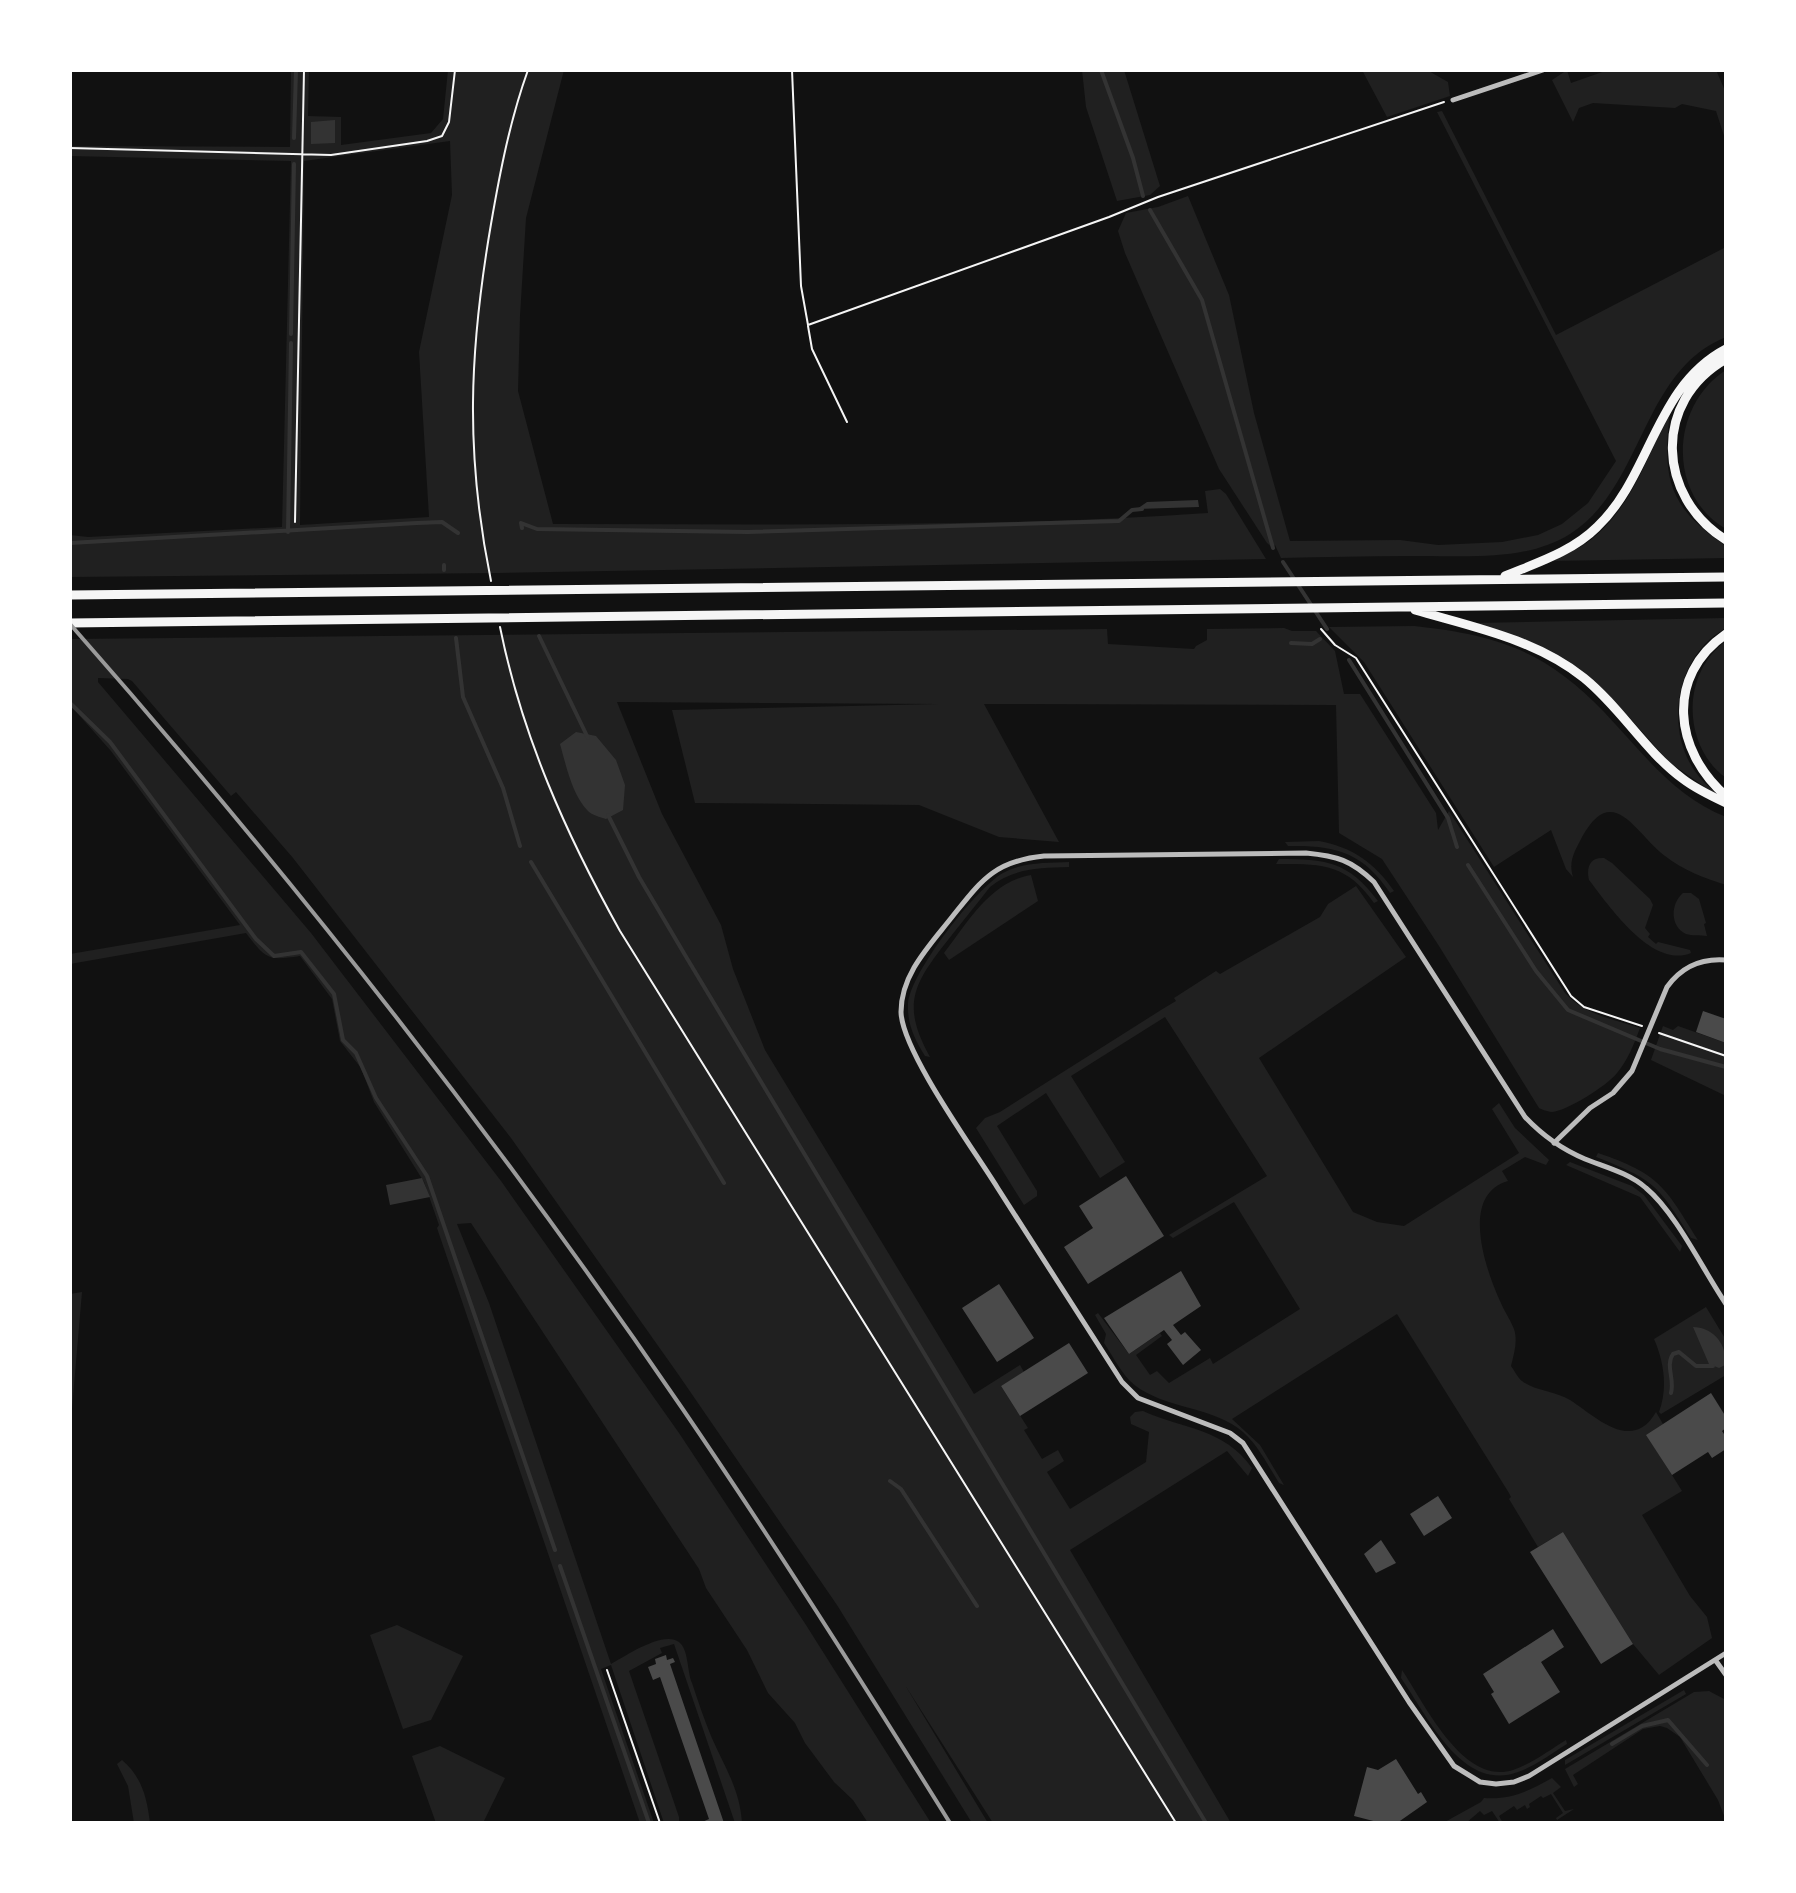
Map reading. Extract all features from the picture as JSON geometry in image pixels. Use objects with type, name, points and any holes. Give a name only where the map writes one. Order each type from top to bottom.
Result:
[{"type":"highway","points":[[1498,580],[1577,543],[1599,526],[1634,477],[1679,392],[1700,367],[1726,349]]},
{"type":"highway","points":[[1726,359],[1706,373],[1688,394],[1677,418],[1672,456],[1677,481],[1688,505],[1705,525],[1726,540]]},
{"type":"highway","points":[[70,595],[1726,577]]},
{"type":"highway","points":[[70,623],[1726,603]]},
{"type":"highway","points":[[1404,606],[1511,638],[1554,657],[1602,694],[1683,779],[1726,803]]},
{"type":"highway","points":[[1726,634],[1705,652],[1691,676],[1683,720],[1690,750],[1697,763],[1726,796]]},
{"type":"street","points":[[1453,100],[1543,70]]},
{"type":"street","points":[[1721,1657],[1529,1776],[1514,1782],[1480,1782],[1454,1766],[1409,1702],[1243,1443],[1230,1433],[1138,1398],[1122,1382],[913,1051],[903,1027],[901,1012],[904,991],[917,960],[976,887],[989,873],[1014,861],[1053,856],[1306,853],[1347,860],[1374,882],[1525,1117],[1539,1133],[1554,1143],[1644,1186],[1670,1216],[1726,1304]]},
{"type":"street","points":[[1554,1143],[1590,1108],[1623,1083],[1640,1056],[1667,987],[1674,978],[1691,964],[1726,960]]},
{"type":"street","points":[[1721,1657],[1726,1663]]},
{"type":"street","points":[[1721,1657],[1726,1675]]},
{"type":"path","points":[[295,522],[304,70]]},
{"type":"path","points":[[70,148],[331,155],[427,141],[442,136],[449,122],[455,70]]},
{"type":"path","points":[[490,580],[472,445],[472,367],[475,327],[496,196],[508,137],[528,70]]},
{"type":"path","points":[[792,70],[803,309],[812,349],[847,422]]},
{"type":"path","points":[[808,325],[1158,197],[1453,100]]},
{"type":"path","points":[[499,625],[525,726],[539,765],[587,870],[620,931],[1176,1823]]},
{"type":"path","points":[[1321,629],[1335,645],[1356,658],[1571,996],[1584,1007],[1726,1056]]},
{"type":"path","points":[[607,1670],[660,1823]]},
{"type":"shaded area","points":[[291,70],[309,70],[308,116],[341,117],[341,145],[431,133],[443,119],[448,70],[564,70],[526,218],[518,391],[553,524],[881,524],[1126,518],[1208,513],[1205,491],[1220,489],[1266,559],[498,573],[70,577],[70,535],[88,537],[282,527],[291,161],[70,156],[70,146],[290,147]],"holes":[[[450,141],[452,195],[419,352],[429,517],[300,525],[304,161]]]},
{"type":"shaded area","points":[[1082,70],[1124,70],[1160,186],[1150,195],[1117,201],[1086,107]]},
{"type":"shaded area","points":[[1362,70],[1427,70],[1448,82],[1450,96],[1387,117]]},
{"type":"shaded area","points":[[1567,70],[1571,83],[1608,70],[1716,70],[1726,93],[1726,142],[1716,111],[1682,104],[1675,108],[1593,103],[1579,108],[1573,122],[1552,80]]},
{"type":"shaded area","points":[[1442,111],[1556,335],[1726,247],[1726,337],[1698,353],[1676,376],[1614,488],[1594,513],[1570,534],[1552,543],[1533,550],[1492,556],[1281,558],[1275,545],[1273,548],[1267,543],[1219,469],[1125,253],[1118,231],[1126,213],[1158,207],[1188,196],[1229,295],[1254,413],[1290,541],[1400,540],[1438,545],[1502,542],[1538,535],[1562,524],[1588,503],[1616,461],[1437,112]]},
{"type":"shaded area","points":[[335,120],[335,143],[311,144],[311,122]]},
{"type":"shaded area","points":[[1726,370],[1726,529],[1707,514],[1693,495],[1685,473],[1683,450],[1686,427],[1694,405],[1708,386]]},
{"type":"shaded area","points":[[1670,411],[1667,455],[1673,489],[1692,518],[1726,546],[1726,558],[1551,561],[1585,544],[1614,517],[1636,483]]},
{"type":"shaded area","points":[[1198,500],[1199,507],[1137,509],[1147,502]]},
{"type":"shaded area","points":[[1726,618],[1726,628],[1706,643],[1691,664],[1682,687],[1678,712],[1680,737],[1689,761],[1703,781],[1724,797],[1722,799],[1669,762],[1629,717],[1566,661],[1541,646],[1475,623]]},
{"type":"shaded area","points":[[1414,626],[1496,641],[1541,661],[1583,692],[1674,785],[1690,798],[1726,817],[1726,885],[1672,861],[1634,825],[1614,812],[1604,813],[1593,821],[1582,837],[1572,861],[1573,877],[1566,869],[1551,830],[1494,867],[1364,662],[1329,627]]},
{"type":"shaded area","points":[[1284,628],[1316,631],[1335,651],[1344,694],[1360,694],[1436,813],[1438,830],[1449,811],[1565,993],[1590,1011],[1640,1028],[1621,1068],[1596,1091],[1558,1111],[1539,1108],[1382,859],[1339,833],[1336,705],[984,704],[1059,842],[999,837],[919,805],[695,803],[672,710],[938,704],[617,702],[662,814],[721,925],[733,969],[765,1050],[974,1394],[1020,1365],[1024,1372],[1001,1386],[1028,1428],[1024,1430],[1042,1459],[1058,1450],[1064,1461],[1047,1472],[1070,1509],[1146,1462],[1149,1432],[1131,1424],[1130,1417],[1135,1412],[1143,1411],[1216,1437],[1241,1455],[1252,1468],[1248,1476],[1227,1451],[1070,1550],[1231,1823],[993,1823],[905,1685],[988,1823],[972,1823],[837,1605],[511,1138],[293,858],[236,792],[231,796],[132,681],[98,678],[98,682],[311,933],[501,1181],[679,1433],[806,1625],[931,1823],[868,1823],[853,1800],[834,1782],[805,1743],[795,1723],[768,1693],[747,1650],[706,1588],[699,1569],[471,1223],[457,1224],[489,1303],[611,1664],[663,1639],[679,1642],[686,1656],[703,1717],[735,1788],[742,1823],[735,1823],[674,1644],[660,1648],[662,1653],[629,1671],[679,1823],[664,1823],[611,1665],[601,1669],[654,1823],[640,1823],[424,1182],[374,1102],[361,1068],[340,1041],[332,999],[300,956],[268,956],[246,933],[70,964],[70,954],[240,925],[111,751],[70,705],[70,639],[1107,629],[1108,644],[1194,649],[1207,640],[1207,629]]},
{"type":"shaded area","points":[[1726,641],[1726,778],[1701,748],[1693,710],[1701,671],[1711,655]]},
{"type":"shaded area","points":[[576,732],[596,736],[616,760],[625,785],[623,810],[606,819],[588,811],[570,779],[560,744]]},
{"type":"shaded area","points":[[1319,841],[1342,847],[1362,858],[1379,872],[1394,891],[1390,893],[1369,868],[1346,854],[1320,847],[1288,846],[1285,842]]},
{"type":"shaded area","points":[[1604,858],[1650,899],[1653,905],[1645,928],[1650,934],[1648,937],[1656,944],[1690,950],[1691,953],[1676,956],[1662,952],[1633,933],[1620,919],[1589,880],[1590,864],[1595,859]]},
{"type":"shaded area","points":[[1279,859],[1335,865],[1356,878],[1378,901],[1374,903],[1343,873],[1306,864],[1276,864]]},
{"type":"shaded area","points":[[1069,862],[1069,867],[1037,869],[1008,876],[990,887],[933,960],[914,998],[916,1025],[930,1057],[925,1056],[912,1032],[908,1004],[920,973],[946,932],[977,895],[1003,873],[1027,865]]},
{"type":"shaded area","points":[[1031,875],[1038,901],[949,960],[944,953],[981,905],[1003,886]]},
{"type":"shaded area","points":[[1356,886],[1406,957],[1259,1058],[1353,1212],[1377,1222],[1404,1226],[1519,1153],[1492,1109],[1499,1103],[1515,1128],[1549,1160],[1546,1165],[1525,1157],[1502,1171],[1508,1181],[1493,1189],[1484,1201],[1480,1217],[1483,1253],[1494,1288],[1514,1329],[1516,1343],[1511,1366],[1521,1380],[1564,1397],[1613,1428],[1636,1430],[1656,1412],[1663,1424],[1647,1435],[1682,1491],[1642,1515],[1690,1596],[1707,1617],[1712,1638],[1659,1675],[1633,1644],[1563,1532],[1538,1547],[1509,1499],[1509,1493],[1397,1314],[1232,1419],[1260,1445],[1284,1485],[1279,1483],[1256,1446],[1238,1428],[1225,1420],[1153,1396],[1140,1389],[1122,1371],[1104,1343],[1106,1334],[1095,1315],[1098,1313],[1129,1354],[1160,1333],[1162,1336],[1136,1355],[1150,1375],[1157,1371],[1169,1383],[1210,1358],[1213,1364],[1300,1309],[1234,1202],[1173,1238],[1169,1235],[1267,1176],[1165,1017],[1071,1076],[1125,1162],[1100,1178],[1046,1093],[997,1126],[1037,1191],[1037,1196],[1024,1205],[976,1128],[985,1118],[1000,1112],[1176,1001],[1174,998],[1216,971],[1220,974],[1320,917],[1328,904]]},
{"type":"shaded area","points":[[1683,893],[1691,893],[1699,899],[1707,936],[1686,934],[1677,926],[1674,908]]},
{"type":"shaded area","points":[[1663,1026],[1673,1030],[1678,1026],[1726,1043],[1726,1096],[1651,1060]]},
{"type":"shaded area","points":[[1598,1153],[1635,1168],[1659,1184],[1698,1240],[1691,1238],[1671,1206],[1653,1186],[1631,1172],[1596,1157]]},
{"type":"shaded area","points":[[1570,1162],[1632,1186],[1644,1195],[1682,1246],[1680,1252],[1640,1197],[1566,1165]]},
{"type":"shaded area","points":[[422,1178],[430,1197],[390,1205],[386,1185]]},
{"type":"shaded area","points":[[82,1292],[70,1432],[70,1294]]},
{"type":"shaded area","points":[[1706,1307],[1726,1340],[1726,1375],[1661,1414],[1664,1375],[1654,1339]]},
{"type":"shaded area","points":[[1693,1327],[1707,1330],[1718,1338],[1724,1351],[1725,1365],[1719,1368],[1709,1364]]},
{"type":"shaded area","points":[[397,1625],[463,1656],[431,1720],[403,1729],[370,1635]]},
{"type":"shaded area","points":[[1402,1670],[1447,1739],[1478,1766],[1495,1772],[1513,1770],[1566,1740],[1567,1744],[1518,1772],[1498,1776],[1480,1771],[1448,1747],[1401,1678]]},
{"type":"shaded area","points":[[1684,1690],[1686,1694],[1565,1765],[1565,1760]]},
{"type":"shaded area","points":[[1709,1691],[1726,1700],[1726,1821],[1718,1800],[1680,1737],[1660,1726],[1643,1729],[1573,1775],[1578,1784],[1574,1787],[1565,1769],[1694,1692]]},
{"type":"shaded area","points":[[440,1746],[505,1778],[483,1823],[436,1823],[412,1756]]},
{"type":"shaded area","points":[[122,1760],[142,1788],[150,1823],[134,1823],[128,1786],[117,1764]]},
{"type":"shaded area","points":[[1552,1778],[1561,1787],[1553,1793],[1565,1811],[1574,1809],[1557,1820],[1563,1813],[1551,1794],[1541,1796],[1527,1809],[1525,1805],[1517,1810],[1514,1806],[1499,1816],[1503,1823],[1492,1811],[1484,1815],[1480,1811],[1466,1823],[1443,1823],[1484,1798],[1520,1794]]},
{"type":"building","points":[[1703,1011],[1726,1019],[1726,1043],[1696,1032]]},
{"type":"building","points":[[1126,1176],[1164,1236],[1088,1284],[1064,1247],[1093,1228],[1079,1206]]},
{"type":"building","points":[[1181,1271],[1201,1306],[1173,1325],[1181,1335],[1185,1332],[1201,1350],[1183,1365],[1167,1344],[1172,1340],[1164,1330],[1129,1354],[1104,1318]]},
{"type":"building","points":[[999,1284],[1034,1338],[997,1362],[962,1308]]},
{"type":"building","points":[[1069,1343],[1088,1373],[1020,1416],[1001,1386]]},
{"type":"building","points":[[1711,1393],[1726,1417],[1726,1428],[1722,1431],[1726,1437],[1726,1449],[1712,1458],[1708,1452],[1672,1475],[1646,1435]]},
{"type":"building","points":[[1438,1496],[1452,1518],[1424,1536],[1410,1514]]},
{"type":"building","points":[[1563,1532],[1633,1644],[1601,1664],[1530,1552]]},
{"type":"building","points":[[1381,1540],[1396,1563],[1376,1573],[1364,1554]]},
{"type":"building","points":[[1553,1629],[1564,1647],[1541,1662],[1560,1692],[1509,1724],[1483,1674]]},
{"type":"building","points":[[666,1655],[667,1660],[673,1658],[675,1662],[670,1664],[724,1823],[700,1823],[709,1819],[660,1677],[653,1680],[648,1667],[656,1664],[655,1659]]},
{"type":"building","points":[[1396,1759],[1418,1794],[1421,1792],[1427,1802],[1397,1823],[1381,1823],[1354,1816],[1367,1767],[1378,1770]]},
{"type":"waterway","points":[[294,138],[296,70]]},
{"type":"waterway","points":[[1101,70],[1133,158],[1143,196]]},
{"type":"waterway","points":[[291,334],[294,164]]},
{"type":"waterway","points":[[1150,210],[1202,300],[1273,548]]},
{"type":"waterway","points":[[288,532],[291,343]]},
{"type":"waterway","points":[[522,528],[521,523],[537,529],[748,532],[1119,521],[1132,510],[1142,509]]},
{"type":"waterway","points":[[70,543],[442,522],[458,533]]},
{"type":"waterway","points":[[1283,562],[1327,629]]},
{"type":"waterway","points":[[444,565],[444,570]]},
{"type":"waterway","points":[[539,636],[588,738]]},
{"type":"waterway","points":[[456,638],[463,697],[503,788],[520,846]]},
{"type":"waterway","points":[[1291,643],[1312,644],[1320,639]]},
{"type":"waterway","points":[[1349,660],[1448,818],[1457,847]]},
{"type":"waterway","points":[[70,703],[110,742],[256,939],[274,956],[301,952],[334,994],[343,1040],[356,1053],[376,1098],[427,1176],[555,1550]]},
{"type":"waterway","points":[[608,815],[639,877],[685,955],[1206,1823]]},
{"type":"waterway","points":[[531,862],[724,1183]]},
{"type":"waterway","points":[[1468,865],[1536,971],[1568,1010],[1660,1049],[1726,1067]]},
{"type":"waterway","points":[[1671,1393],[1670,1363],[1673,1354],[1679,1352],[1696,1366],[1713,1366]]},
{"type":"waterway","points":[[890,1481],[901,1489],[977,1606]]},
{"type":"waterway","points":[[560,1566],[649,1823]]},
{"type":"waterway","points":[[1612,1744],[1642,1726],[1668,1720],[1707,1765]]},
{"type":"railway","points":[[70,624],[311,909],[538,1205],[717,1459],[950,1823]]}]
